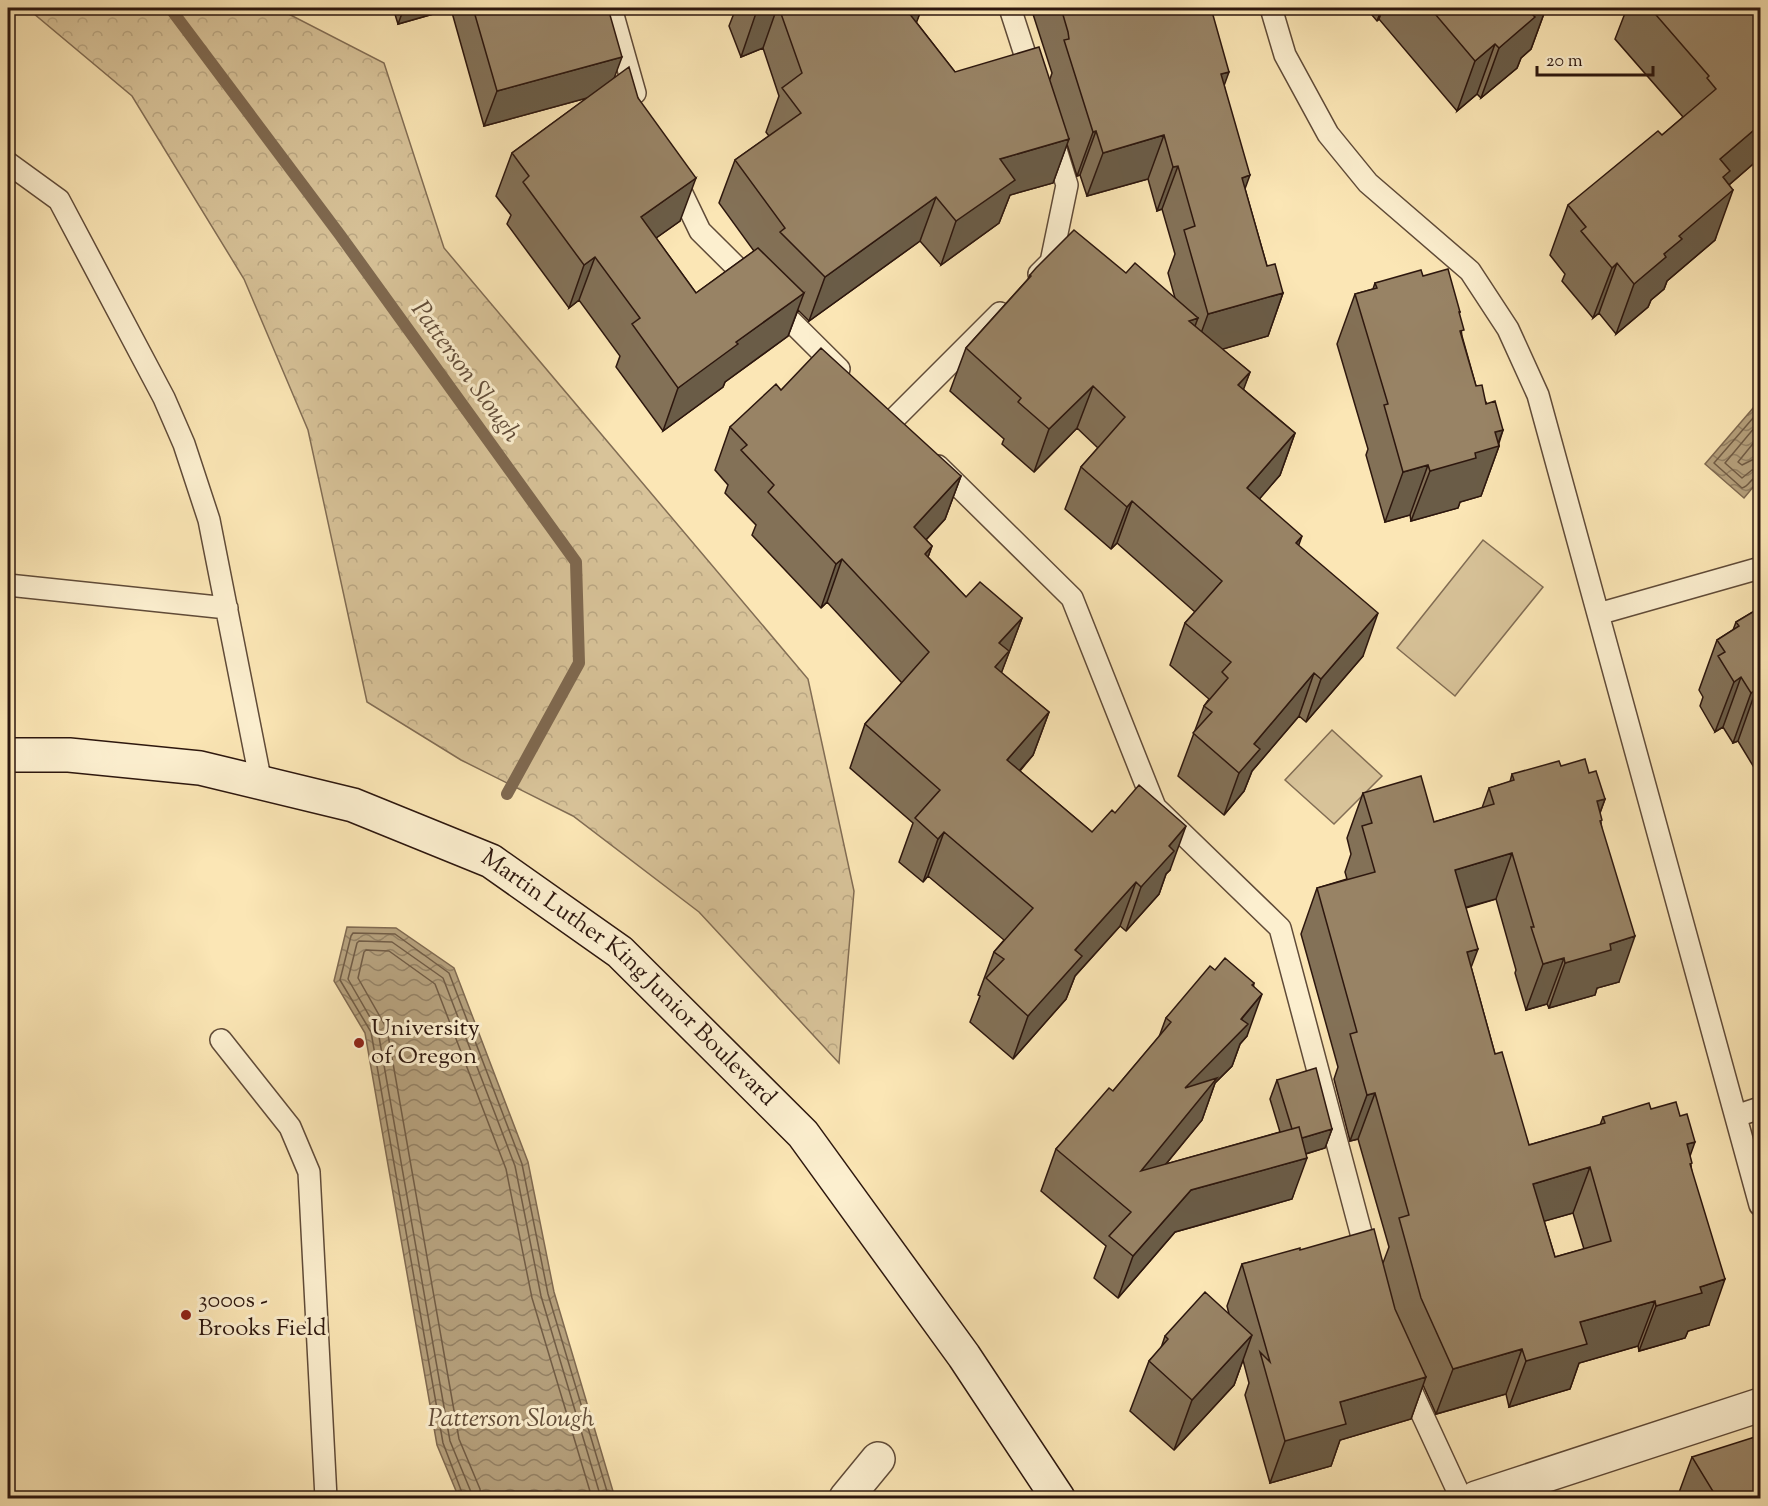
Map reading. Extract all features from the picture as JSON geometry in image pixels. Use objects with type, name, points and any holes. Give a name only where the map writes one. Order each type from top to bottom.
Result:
[{"type":"main road","name":"Martin Luther King Junior Boulevard","points":[[8,755],[69,755],[200,768],[353,805],[491,861],[620,952],[803,1134],[964,1356],[1058,1498]]},
{"type":"main road","points":[[1476,1498],[1761,1405]]},
{"type":"main road","points":[[846,1498],[878,1460]]},
{"type":"lane","points":[[611,8],[643,113]]},
{"type":"lane","points":[[1010,8],[1039,98]]},
{"type":"lane","points":[[1271,8],[1285,55],[1328,134],[1368,183],[1470,271],[1508,329],[1538,395],[1761,1205]]},
{"type":"lane","points":[[892,421],[1051,262],[1067,185],[1047,121]]},
{"type":"lane","points":[[8,163],[59,200],[164,398],[184,444],[209,520],[261,783]]},
{"type":"lane","points":[[669,166],[700,231],[850,379]]},
{"type":"lane","points":[[875,404],[908,437]]},
{"type":"lane","points":[[925,453],[1072,598],[1155,807],[1280,928],[1374,1280]]},
{"type":"lane","points":[[1598,614],[1761,568]]},
{"type":"lane","points":[[8,585],[227,608]]},
{"type":"lane","points":[[221,1040],[290,1126],[309,1172],[326,1498]]},
{"type":"lane","points":[[1736,1116],[1761,1108]]},
{"type":"lane","points":[[1397,1359],[1461,1498]]},
{"type":"green space","points":[[27,8],[277,8],[384,63],[444,248],[808,679],[854,891],[839,1063],[699,912],[573,816],[461,760],[367,702],[308,430],[244,279],[132,96]]},
{"type":"green space","points":[[1483,540],[1543,587],[1455,696],[1397,648]]},
{"type":"green space","points":[[1332,730],[1382,776],[1334,824],[1285,780]]},
{"type":"water","points":[[1760,400],[1760,479],[1744,498],[1705,464]]},
{"type":"water","name":"Patterson Slough","points":[[347,927],[396,928],[454,968],[528,1162],[554,1292],[615,1498],[459,1498],[437,1445],[365,1033],[334,981]]},
{"type":"building","points":[[473,8],[608,8],[622,57],[497,91]]},
{"type":"building","points":[[754,8],[771,8],[756,13]]},
{"type":"building","points":[[779,8],[905,8],[955,72],[1039,47],[1069,139],[1000,159],[1015,180],[956,221],[936,197],[825,277],[780,232],[785,228],[735,160],[801,113],[782,88],[802,73]]},
{"type":"building","points":[[1061,8],[1211,8],[1229,72],[1221,74],[1250,175],[1242,178],[1267,266],[1275,264],[1283,293],[1208,314],[1184,230],[1195,226],[1178,166],[1173,167],[1164,135],[1103,153],[1096,131],[1093,132],[1064,40],[1069,39]]},
{"type":"building","points":[[1430,8],[1539,8],[1532,14],[1535,17],[1499,48],[1495,44],[1475,61]]},
{"type":"building","points":[[1650,8],[1761,8],[1761,124],[1720,159],[1730,171],[1723,177],[1733,190],[1679,236],[1682,239],[1664,254],[1666,257],[1634,284],[1617,263],[1612,268],[1581,231],[1586,227],[1568,205],[1658,131],[1662,135],[1716,89],[1707,78],[1709,76]]},
{"type":"building","points":[[629,67],[638,98],[696,178],[641,217],[696,293],[758,248],[804,293],[736,342],[738,344],[678,388],[632,324],[640,318],[595,257],[584,265],[523,182],[529,176],[512,153]]},
{"type":"building","points":[[1074,230],[1126,273],[1135,263],[1198,318],[1189,321],[1250,372],[1238,385],[1295,433],[1247,488],[1302,536],[1296,543],[1378,613],[1321,679],[1314,673],[1254,744],[1260,749],[1239,773],[1193,733],[1212,712],[1204,706],[1228,678],[1222,672],[1231,662],[1185,623],[1222,581],[1132,501],[1127,507],[1081,467],[1125,417],[1093,386],[1049,429],[1018,402],[1021,398],[966,348],[1036,268]]},
{"type":"building","points":[[1448,269],[1464,330],[1460,331],[1476,386],[1482,385],[1486,404],[1495,401],[1503,430],[1495,432],[1499,446],[1475,453],[1476,458],[1430,471],[1428,465],[1403,472],[1384,405],[1388,404],[1355,294],[1377,288],[1375,283],[1421,270],[1423,276]]},
{"type":"building","points":[[821,348],[961,476],[914,527],[932,546],[925,554],[966,597],[980,582],[1022,618],[999,643],[1009,651],[995,667],[1049,712],[1007,760],[1092,832],[1112,810],[1115,813],[1139,785],[1186,826],[1169,846],[1174,851],[1141,887],[1136,882],[1075,950],[1082,956],[1028,1016],[986,978],[1004,959],[994,952],[1033,908],[944,832],[938,839],[915,818],[940,790],[865,724],[929,652],[842,559],[836,564],[768,492],[774,485],[741,450],[747,445],[730,427],[776,384],[781,390]]},
{"type":"building","points":[[1761,607],[1761,698],[1756,690],[1751,693],[1741,677],[1734,682],[1718,656],[1725,652],[1717,640],[1739,626],[1736,622]]},
{"type":"building","points":[[1585,759],[1589,773],[1596,771],[1605,799],[1597,801],[1602,820],[1600,821],[1635,936],[1610,944],[1611,950],[1565,963],[1564,958],[1543,964],[1512,853],[1455,870],[1478,949],[1467,952],[1495,1054],[1502,1052],[1529,1145],[1605,1123],[1603,1117],[1649,1103],[1651,1109],[1676,1102],[1680,1116],[1687,1114],[1695,1142],[1687,1144],[1692,1163],[1690,1164],[1725,1279],[1700,1287],[1702,1293],[1656,1306],[1655,1301],[1580,1322],[1587,1344],[1526,1361],[1522,1349],[1453,1369],[1421,1298],[1399,1218],[1409,1215],[1375,1093],[1367,1095],[1350,1034],[1357,1032],[1317,888],[1375,872],[1362,826],[1372,823],[1363,793],[1421,776],[1434,822],[1494,804],[1489,788],[1514,780],[1512,774],[1559,761],[1561,766]],"holes":[[[1590,1167],[1611,1241],[1555,1257],[1533,1184]]]},
{"type":"building","points":[[1225,958],[1254,983],[1252,985],[1262,994],[1241,1019],[1248,1024],[1185,1088],[1217,1078],[1141,1171],[1299,1127],[1307,1158],[1191,1190],[1133,1256],[1109,1236],[1131,1212],[1056,1149],[1109,1088],[1113,1091],[1171,1022],[1166,1018],[1210,966],[1215,970]]},
{"type":"building","points":[[1316,1068],[1332,1129],[1302,1138],[1299,1127],[1292,1129],[1277,1080]]},
{"type":"building","points":[[1374,1229],[1395,1309],[1426,1377],[1340,1402],[1346,1424],[1285,1441],[1260,1352],[1270,1362],[1242,1264]]},
{"type":"building","points":[[1205,1292],[1252,1335],[1192,1400],[1149,1361],[1168,1339],[1165,1336]]},
{"type":"building","points":[[1761,1435],[1761,1498],[1717,1498],[1692,1457]]},
{"type":"building","points":[[1631,1494],[1633,1498],[1618,1498]]},
{"type":"waterway","name":"Patterson Slough","points":[[170,8],[340,235],[576,562],[579,663],[507,794]]},
{"type":"place","name":"University of Oregon","points":[[359,1043]]},
{"type":"place","name":"3000s - Brooks Field","points":[[186,1315]]}]
